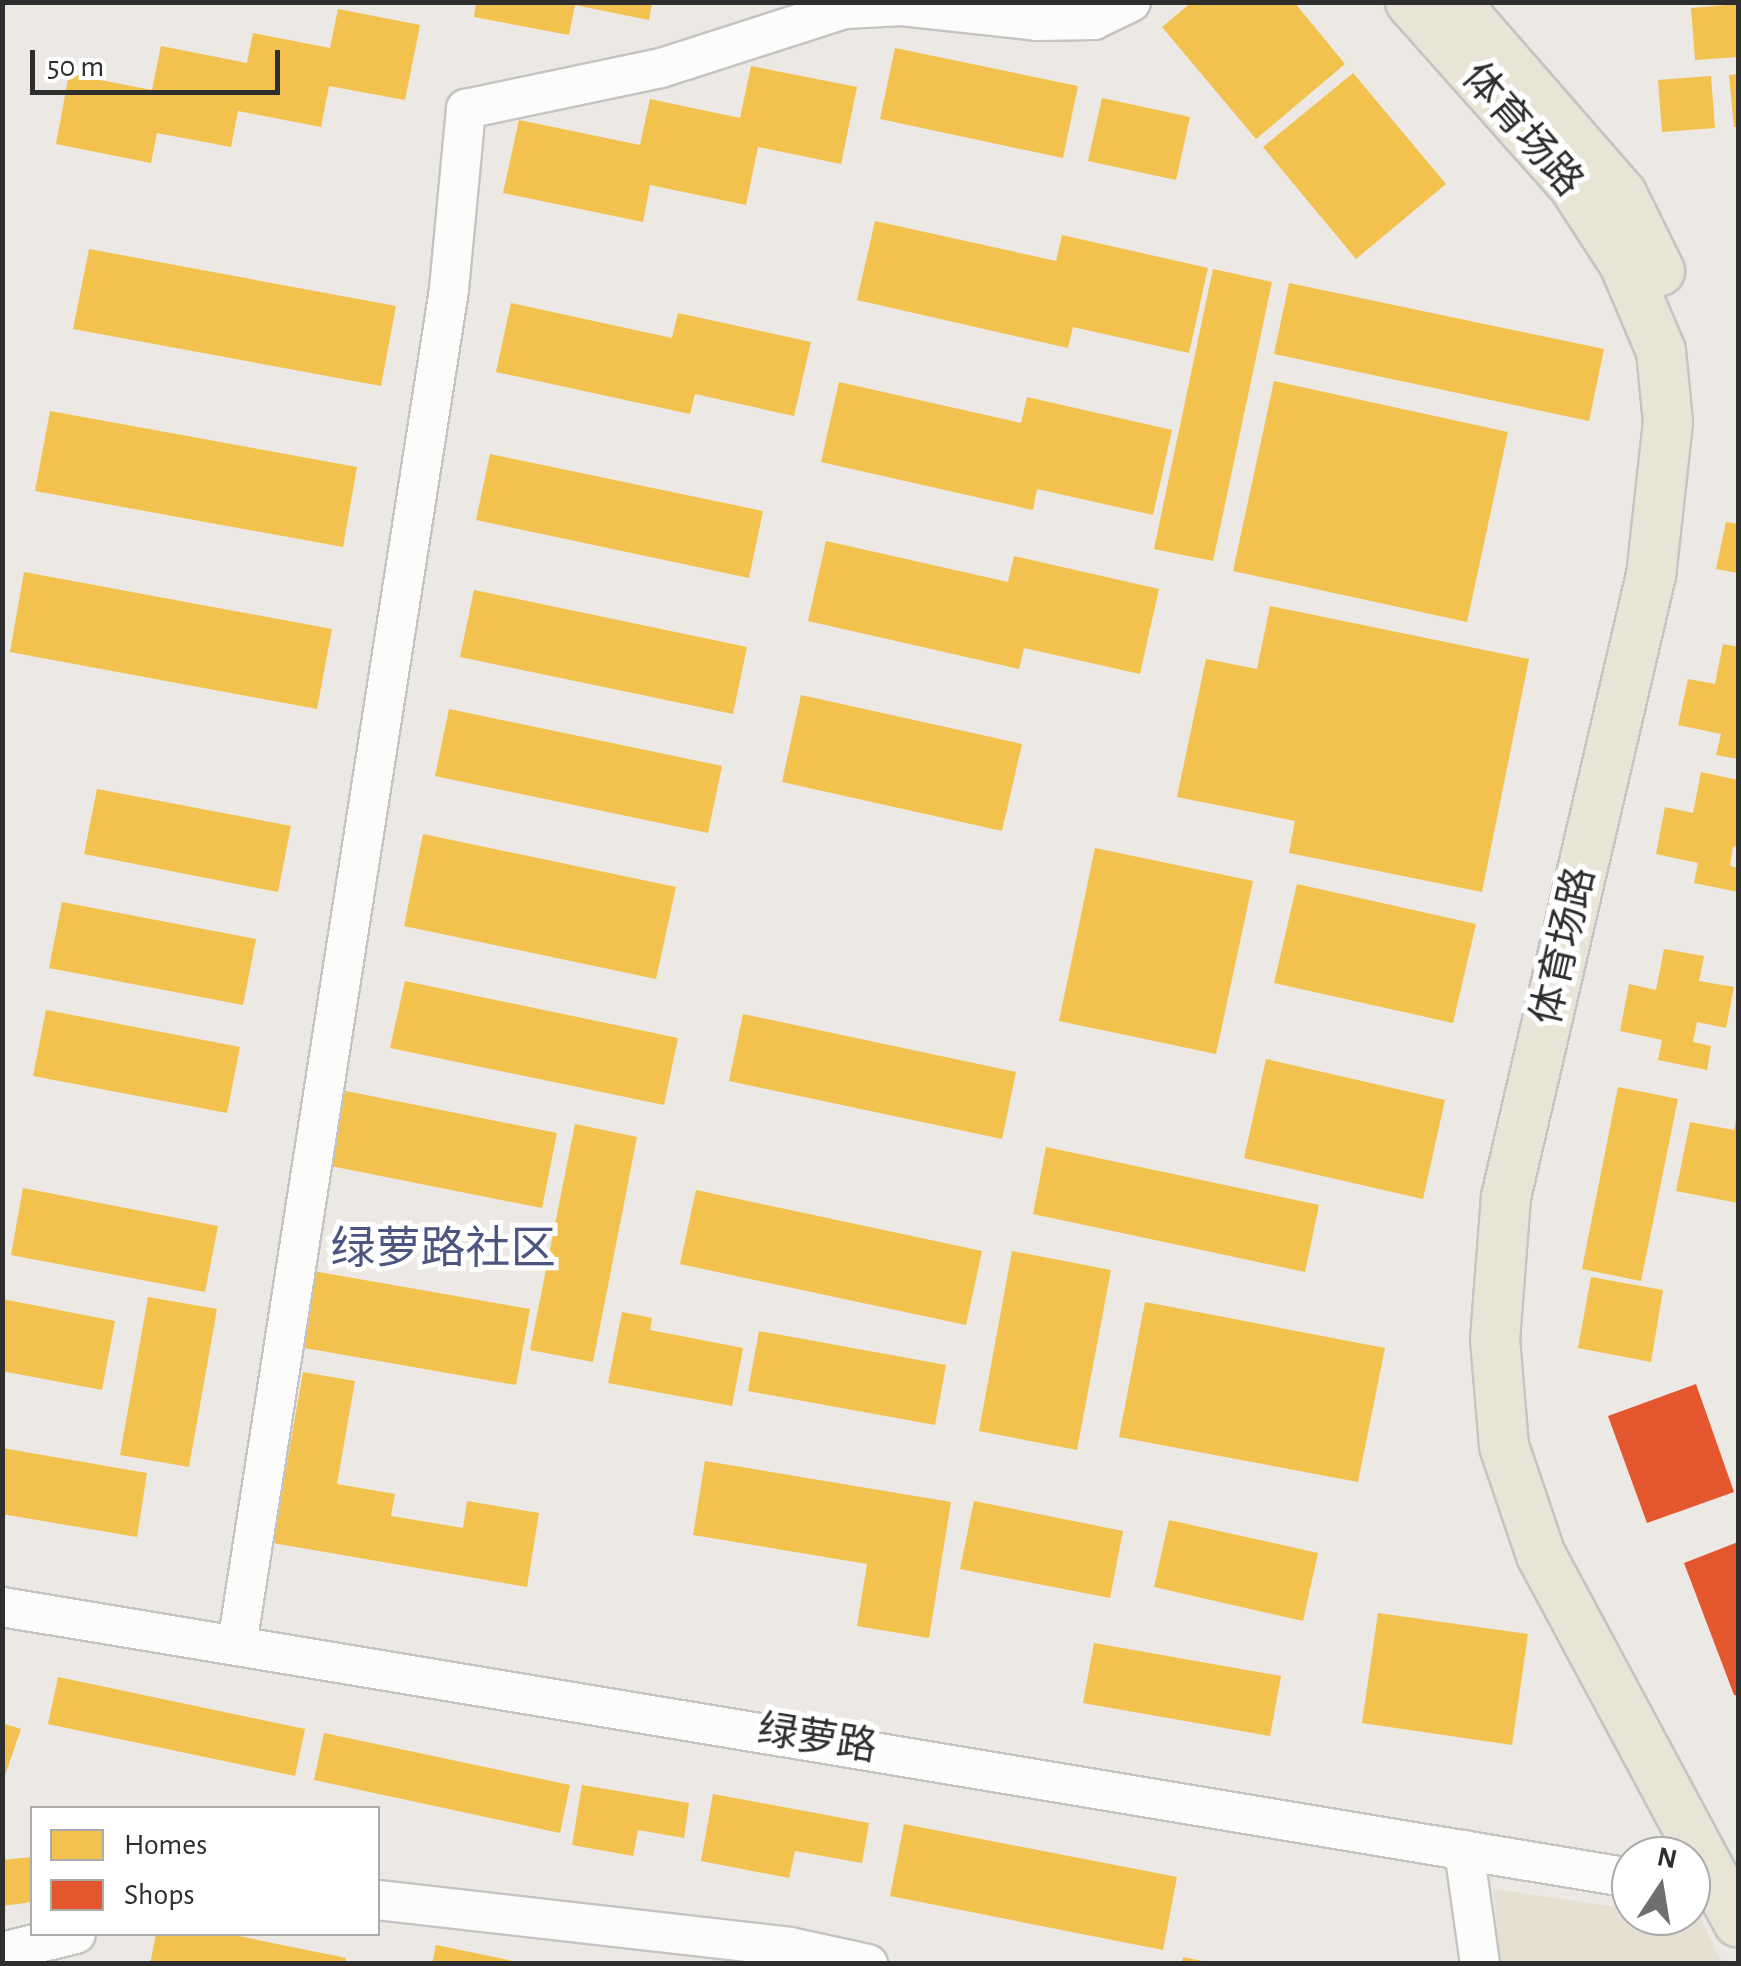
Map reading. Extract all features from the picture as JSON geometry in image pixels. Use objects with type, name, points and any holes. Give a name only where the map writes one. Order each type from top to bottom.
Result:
[{"type":"main road","name":"体育场路","points":[[1410,2],[1574,187],[1624,264],[1661,352],[1668,422],[1651,575],[1506,1197],[1495,1339],[1504,1446],[1542,1555],[1720,1872]]},
{"type":"main road","name":"体育场路","points":[[1455,2],[1622,194],[1650,246],[1686,330],[1694,388],[1690,512],[1530,1210],[1520,1339],[1533,1442],[1568,1543],[1720,1872],[1738,1923]]},
{"type":"street","points":[[238,1645],[446,308],[466,109],[661,68],[846,9],[902,6],[1037,21],[1094,20],[1130,2]]},
{"type":"street","name":"绿萝路","points":[[2,1606],[1611,1875]]},
{"type":"street","points":[[1464,1850],[1480,1964]]},
{"type":"street","points":[[380,1900],[790,1947],[868,1964]]},
{"type":"street","points":[[2,1952],[68,1936]]},
{"type":"shaded area","points":[[1493,1889],[1611,1906],[1611,1936],[1709,1936],[1722,1963],[1500,1963]]},
{"type":"building: Homes","points":[[476,2],[652,2],[649,20],[575,5],[569,35],[474,17]]},
{"type":"building: Homes","points":[[1192,2],[1294,2],[1345,64],[1256,139],[1162,27]]},
{"type":"building: Homes","points":[[1738,4],[1738,57],[1695,60],[1691,8]]},
{"type":"building: Homes","points":[[338,9],[420,25],[405,100],[329,86],[321,127],[238,111],[231,147],[157,133],[151,163],[56,144],[69,74],[152,90],[161,46],[247,63],[253,33],[330,48]]},
{"type":"building: Homes","points":[[895,48],[1078,86],[1063,158],[880,119]]},
{"type":"building: Homes","points":[[751,66],[857,87],[841,164],[758,147],[746,205],[650,185],[643,222],[503,193],[519,120],[640,145],[650,99],[740,118]]},
{"type":"building: Homes","points":[[1353,73],[1446,184],[1356,259],[1263,147]]},
{"type":"building: Homes","points":[[1738,74],[1738,127],[1734,127],[1729,75]]},
{"type":"building: Homes","points":[[1711,76],[1715,128],[1662,132],[1658,80]]},
{"type":"building: Homes","points":[[1102,98],[1190,117],[1176,180],[1088,161]]},
{"type":"building: Homes","points":[[875,221],[1056,261],[1062,235],[1208,268],[1189,353],[1073,327],[1068,348],[857,300]]},
{"type":"building: Homes","points":[[89,249],[396,306],[381,386],[73,329]]},
{"type":"building: Homes","points":[[1213,269],[1272,282],[1213,561],[1154,549]]},
{"type":"building: Homes","points":[[1289,283],[1604,349],[1589,421],[1274,354]]},
{"type":"building: Homes","points":[[511,303],[672,338],[678,313],[811,342],[794,416],[695,394],[690,414],[496,372]]},
{"type":"building: Homes","points":[[1274,381],[1508,432],[1467,622],[1233,571]]},
{"type":"building: Homes","points":[[839,382],[1021,423],[1027,397],[1172,430],[1153,515],[1037,489],[1033,510],[821,462]]},
{"type":"building: Homes","points":[[50,411],[357,467],[343,547],[35,491]]},
{"type":"building: Homes","points":[[490,454],[763,511],[749,578],[476,520]]},
{"type":"building: Homes","points":[[1726,522],[1738,524],[1738,573],[1716,569]]},
{"type":"building: Homes","points":[[826,541],[1008,582],[1014,556],[1159,589],[1140,674],[1024,648],[1019,669],[808,621]]},
{"type":"building: Homes","points":[[24,572],[332,629],[317,709],[10,652]]},
{"type":"building: Homes","points":[[474,590],[747,647],[733,714],[460,657]]},
{"type":"building: Homes","points":[[1270,606],[1529,659],[1482,892],[1289,853],[1295,821],[1177,797],[1206,659],[1257,669]]},
{"type":"building: Homes","points":[[1723,644],[1738,647],[1738,759],[1716,755],[1721,734],[1678,725],[1688,679],[1715,684]]},
{"type":"building: Homes","points":[[801,695],[1022,744],[1002,831],[782,782]]},
{"type":"building: Homes","points":[[449,709],[722,766],[708,833],[435,776]]},
{"type":"building: Homes","points":[[1701,772],[1738,780],[1738,847],[1733,846],[1730,866],[1738,868],[1738,892],[1694,883],[1698,863],[1656,854],[1665,807],[1693,813]]},
{"type":"building: Homes","points":[[97,789],[291,826],[278,892],[84,854]]},
{"type":"building: Homes","points":[[423,834],[676,887],[656,979],[404,926]]},
{"type":"building: Homes","points":[[1095,848],[1253,881],[1216,1054],[1059,1021]]},
{"type":"building: Homes","points":[[1297,884],[1476,924],[1453,1023],[1274,983]]},
{"type":"building: Homes","points":[[62,902],[256,939],[243,1005],[49,968]]},
{"type":"building: Homes","points":[[1664,949],[1704,956],[1699,981],[1734,987],[1726,1028],[1697,1022],[1693,1042],[1711,1046],[1707,1070],[1658,1060],[1662,1040],[1620,1031],[1629,984],[1656,990]]},
{"type":"building: Homes","points":[[405,981],[678,1038],[664,1105],[390,1048]]},
{"type":"building: Homes","points":[[46,1010],[240,1047],[227,1113],[33,1076]]},
{"type":"building: Homes","points":[[743,1014],[1016,1072],[1002,1139],[729,1081]]},
{"type":"building: Homes","points":[[1266,1059],[1445,1100],[1423,1199],[1244,1158]]},
{"type":"building: Homes","points":[[1618,1087],[1678,1099],[1641,1281],[1582,1269]]},
{"type":"building: Homes","points":[[341,1090],[557,1133],[542,1208],[326,1165]]},
{"type":"building: Homes","points":[[1737,1115],[1738,1203],[1676,1191],[1690,1122],[1734,1130]]},
{"type":"building: Homes","points":[[575,1124],[637,1137],[593,1362],[530,1350]]},
{"type":"building: Homes","points":[[1046,1147],[1319,1205],[1305,1272],[1033,1214]]},
{"type":"building: Homes","points":[[23,1188],[218,1226],[205,1292],[11,1255]]},
{"type":"building: Homes","points":[[696,1190],[982,1251],[966,1325],[680,1264]]},
{"type":"building: Homes","points":[[1012,1251],[1111,1270],[1077,1450],[979,1431]]},
{"type":"building: Homes","points":[[313,1271],[530,1309],[516,1385],[299,1347]]},
{"type":"building: Homes","points":[[1591,1277],[1663,1290],[1651,1362],[1578,1348]]},
{"type":"building: Homes","points":[[148,1297],[217,1309],[189,1467],[120,1455]]},
{"type":"building: Homes","points":[[2,1299],[115,1321],[102,1390],[2,1371]]},
{"type":"building: Homes","points":[[1145,1302],[1385,1348],[1358,1482],[1119,1437]]},
{"type":"building: Homes","points":[[622,1312],[652,1318],[650,1330],[743,1348],[732,1406],[608,1383]]},
{"type":"building: Homes","points":[[759,1331],[946,1365],[935,1425],[748,1391]]},
{"type":"building: Homes","points":[[303,1372],[355,1381],[337,1484],[395,1494],[391,1516],[463,1528],[467,1501],[539,1513],[527,1587],[273,1543]]},
{"type":"building: Homes","points":[[2,1448],[147,1473],[137,1537],[2,1514]]},
{"type":"building: Homes","points":[[705,1461],[951,1502],[929,1638],[857,1626],[867,1564],[693,1535]]},
{"type":"building: Homes","points":[[974,1501],[1123,1531],[1110,1598],[960,1569]]},
{"type":"building: Homes","points":[[1169,1520],[1318,1553],[1303,1621],[1154,1587]]},
{"type":"building: Homes","points":[[1378,1613],[1528,1634],[1512,1745],[1362,1723]]},
{"type":"building: Homes","points":[[1094,1643],[1281,1676],[1270,1736],[1083,1703]]},
{"type":"building: Homes","points":[[58,1677],[305,1729],[295,1776],[48,1724]]},
{"type":"building: Homes","points":[[2,1723],[21,1729],[3,1781],[2,1781]]},
{"type":"building: Homes","points":[[324,1733],[570,1785],[560,1833],[314,1780]]},
{"type":"building: Homes","points":[[582,1785],[689,1803],[684,1838],[638,1830],[633,1856],[572,1845]]},
{"type":"building: Homes","points":[[713,1794],[869,1823],[862,1863],[795,1851],[789,1878],[701,1861]]},
{"type":"building: Homes","points":[[904,1824],[1177,1877],[1163,1950],[890,1896]]},
{"type":"building: Homes","points":[[30,1857],[30,1902],[2,1906],[2,1860]]},
{"type":"building: Homes","points":[[156,1936],[239,1936],[346,1958],[345,1964],[150,1964]]},
{"type":"building: Homes","points":[[436,1945],[518,1962],[518,1964],[432,1964]]},
{"type":"building: Homes","points":[[1183,1957],[1207,1962],[1207,1964],[1182,1964]]},
{"type":"building: Shops","points":[[1696,1384],[1734,1492],[1647,1523],[1608,1416]]},
{"type":"building: Shops","points":[[1738,1542],[1738,1696],[1734,1695],[1684,1563]]},
{"type":"district","name":"绿萝路社区","points":[[443,1250]]}]
